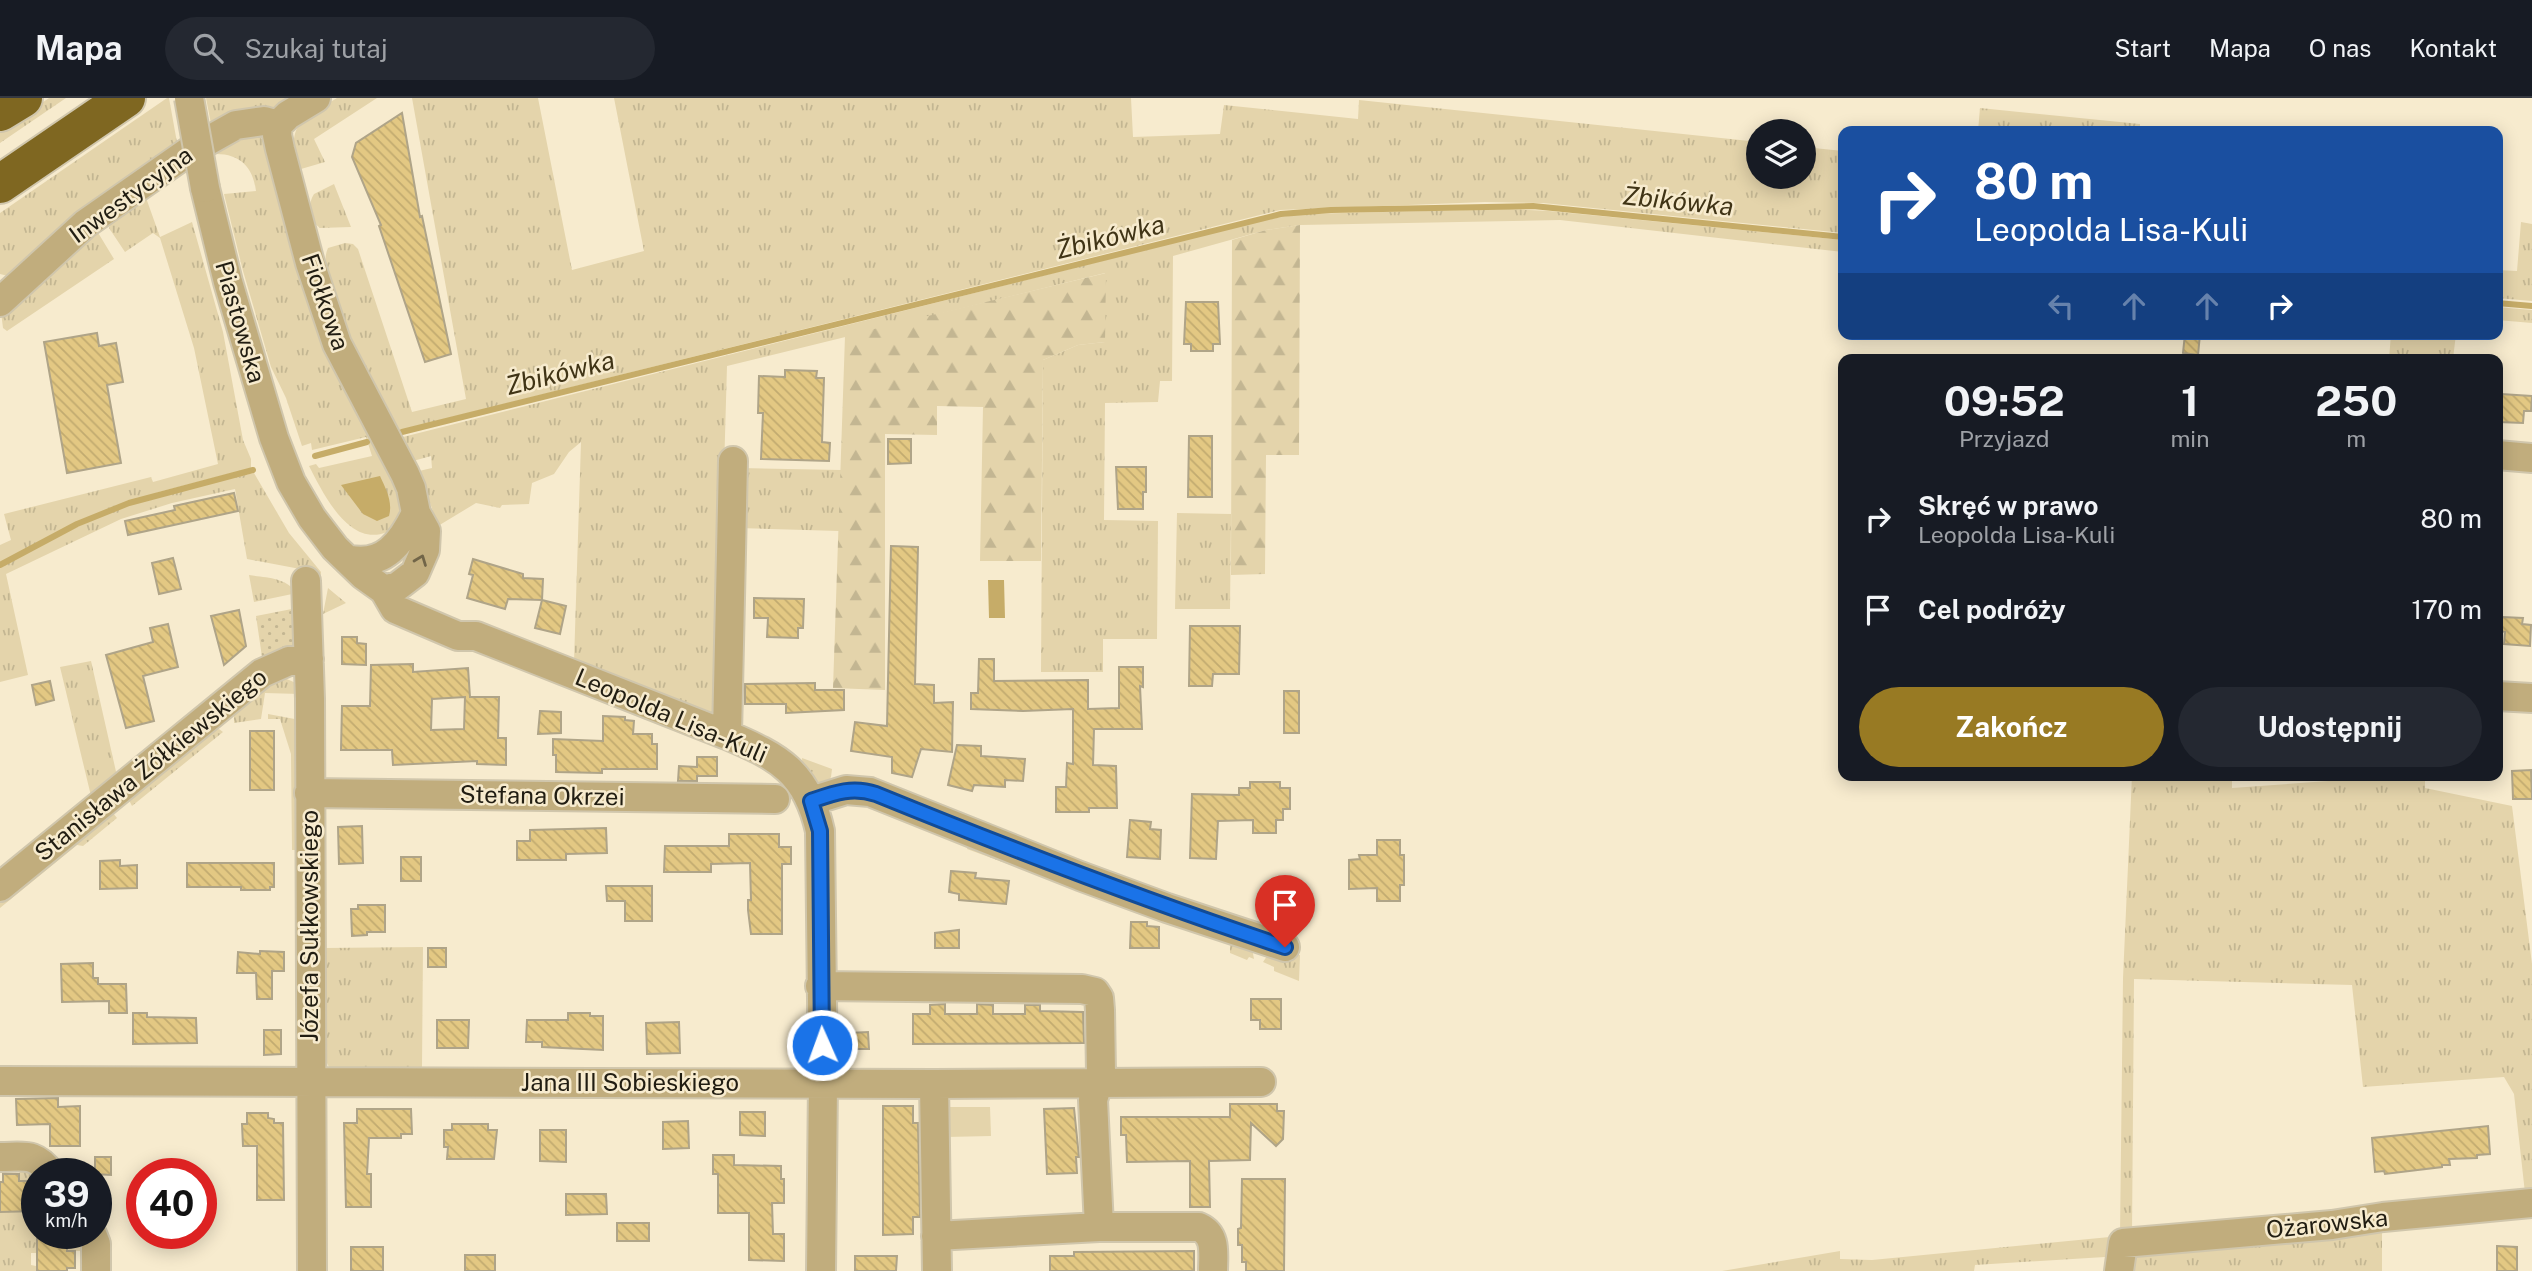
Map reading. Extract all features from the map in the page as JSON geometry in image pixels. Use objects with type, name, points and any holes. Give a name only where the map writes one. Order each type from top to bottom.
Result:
[{"type":"highway","points":[[0,112],[23,98]]},
{"type":"highway","points":[[0,163],[91,98]]},
{"type":"highway","points":[[0,184],[126,98]]},
{"type":"street","name":"Piastowska","points":[[188,98],[221,258],[274,438],[291,482],[324,535]]},
{"type":"street","points":[[278,125],[288,114],[316,98]]},
{"type":"street","name":"Inwestycyjna","points":[[2,296],[85,224],[188,152],[236,125],[264,121],[278,125]]},
{"type":"street","name":"Fiołkowa","points":[[278,125],[277,135],[291,192],[337,344],[405,474],[426,536],[421,563],[415,573],[404,582],[384,590]]},
{"type":"street","points":[[2503,456],[2532,458]]},
{"type":"street","points":[[727,735],[733,461]]},
{"type":"street","points":[[347,559],[368,561],[387,554],[405,535],[416,513]]},
{"type":"street","name":"Leopolda Lisa-Kuli","points":[[324,535],[363,575],[384,590],[395,609],[458,636],[475,636],[727,735],[762,750],[793,773],[811,801],[820,831],[823,1083],[821,1271]]},
{"type":"street","name":"Józefa Sułkowskiego","points":[[306,581],[309,659],[312,1271]]},
{"type":"street","name":"Stanisława Żółkiewskiego","points":[[0,887],[262,673],[289,661],[309,659]]},
{"type":"street","points":[[2503,696],[2532,698]]},
{"type":"street","points":[[811,801],[846,790],[862,790],[876,794],[1080,876],[1285,947]]},
{"type":"street","name":"Stefana Okrzei","points":[[309,793],[775,799]]},
{"type":"street","points":[[820,986],[1082,989],[1094,992],[1099,998],[1100,1010],[1101,1073],[1093,1100],[1099,1227]]},
{"type":"street","name":"Jana III Sobieskiego","points":[[0,1081],[934,1084],[1261,1082]]},
{"type":"street","points":[[934,1084],[937,1271]]},
{"type":"street","points":[[0,1157],[34,1158]]},
{"type":"street","name":"Ożarowska","points":[[2119,1271],[2123,1243],[2332,1225],[2383,1217],[2532,1203]]},
{"type":"street","points":[[936,1236],[1099,1227],[1199,1227],[1207,1230],[1213,1240],[1213,1271]]},
{"type":"street","points":[[96,1249],[96,1271]]},
{"type":"green space","points":[[49,98],[66,98],[0,143],[0,132]]},
{"type":"green space","points":[[167,98],[178,148],[12,277],[0,274],[0,213]]},
{"type":"green space","points":[[206,98],[297,98],[272,108],[211,124]]},
{"type":"green space","points":[[337,98],[377,98],[314,139],[325,162],[301,169],[295,166],[294,139],[300,123],[314,111]]},
{"type":"green space","points":[[412,98],[538,98],[572,270],[644,251],[614,98],[1131,98],[1133,137],[1220,134],[1224,105],[1358,119],[1359,100],[1746,141],[1746,189],[1816,189],[1816,148],[1838,150],[1838,232],[1543,203],[1485,202],[1280,210],[396,431],[361,368],[337,313],[325,265],[328,248],[345,243],[353,244],[358,249],[412,412],[466,399]]},
{"type":"green space","points":[[1980,108],[2140,124],[2140,126],[1978,126]]},
{"type":"green space","points":[[254,133],[265,141],[396,484],[400,511],[392,537],[387,532],[373,535],[361,532],[349,525],[330,503],[309,466],[316,464],[319,468],[372,456],[366,437],[312,450],[311,443],[302,446],[286,398],[271,367],[224,194],[256,191],[252,175],[238,159],[216,154],[215,149],[233,135]]},
{"type":"green space","points":[[334,184],[351,227],[320,228],[311,217],[310,203],[314,194]]},
{"type":"green space","points":[[145,195],[160,237],[192,222],[223,332],[243,440],[251,459],[251,468],[159,492],[96,514],[0,563],[0,545],[11,540],[4,514],[151,477],[153,482],[218,464],[194,348],[160,238],[153,233],[125,252],[109,228],[111,220]]},
{"type":"green space","points":[[1509,209],[1549,211],[1838,240],[1838,251],[1560,220],[1300,225],[1266,230],[1173,256],[1172,381],[1160,381],[1158,402],[1105,403],[1104,520],[1158,521],[1157,639],[1103,639],[1103,672],[1041,672],[1043,360],[1078,345],[1105,342],[1105,273],[727,366],[717,717],[574,662],[581,442],[569,452],[554,474],[532,483],[529,504],[502,505],[500,508],[476,503],[438,526],[419,471],[432,468],[431,456],[413,461],[399,438],[1264,220],[1301,214]]},
{"type":"green space","points":[[2521,222],[2532,224],[2532,301],[2503,299],[2503,270],[2517,271]]},
{"type":"green space","points":[[1300,225],[1299,455],[1266,455],[1265,574],[1231,575],[1232,240],[1266,230]]},
{"type":"green space","points":[[97,231],[114,259],[7,331],[3,328],[1,312]]},
{"type":"green space","points":[[1106,273],[1105,342],[1078,345],[1043,360],[1041,561],[980,561],[983,407],[937,406],[937,435],[885,434],[885,690],[833,688],[845,336]]},
{"type":"green space","points":[[2503,308],[2532,310],[2532,323],[2503,321]]},
{"type":"green space","points":[[2391,340],[2455,340],[2454,354],[2389,354]]},
{"type":"green space","points":[[740,468],[841,470],[839,531],[738,528]]},
{"type":"green space","points":[[254,473],[289,533],[321,572],[317,609],[316,572],[247,559],[235,489],[172,503],[121,519],[6,574],[28,675],[0,682],[0,568],[72,529],[117,510],[168,494]]},
{"type":"green space","points":[[1177,513],[1231,514],[1230,609],[1175,609]]},
{"type":"green space","points":[[249,575],[281,581],[297,593],[254,602]]},
{"type":"green space","points":[[328,588],[346,603],[323,614]]},
{"type":"green space","points":[[297,608],[297,636],[290,649],[274,656],[262,657],[256,616]]},
{"type":"green space","points":[[91,661],[117,776],[91,796],[60,667]]},
{"type":"green space","points":[[282,677],[296,683],[300,694],[265,693],[261,719],[234,723],[234,713],[272,681]]},
{"type":"green space","points":[[268,714],[300,720],[300,850],[292,850],[291,754],[280,719],[268,719]]},
{"type":"green space","points":[[219,729],[223,732],[132,806],[130,795],[208,733]]},
{"type":"green space","points":[[802,758],[832,769],[827,783],[809,776]]},
{"type":"green space","points":[[2132,781],[2232,781],[2232,788],[2328,781],[2425,781],[2425,788],[2512,806],[2532,964],[2532,1192],[2525,1193],[2514,1094],[2504,1077],[2363,1087],[2352,985],[2134,979],[2132,1236],[2120,1237],[2105,1257],[1975,1265],[1974,1271],[1722,1271],[1840,1251],[1840,1259],[1872,1260],[2120,1236],[2123,978]]},
{"type":"green space","points":[[109,808],[117,818],[83,846],[77,845],[0,908],[0,899]]},
{"type":"green space","points":[[970,839],[1111,902],[967,849]]},
{"type":"green space","points":[[1230,941],[1252,948],[1254,959],[1249,957],[1247,960],[1230,953]]},
{"type":"green space","points":[[423,947],[422,1068],[329,1067],[326,1061],[325,948]]},
{"type":"green space","points":[[1300,955],[1299,981],[1274,971],[1274,967],[1263,962],[1267,956]]},
{"type":"green space","points":[[947,1107],[990,1107],[991,1136],[946,1137]]},
{"type":"green space","points":[[0,1212],[21,1212],[21,1249],[36,1249],[36,1253],[31,1253],[31,1265],[36,1266],[36,1271],[0,1271]]},
{"type":"green space","points":[[2382,1228],[2382,1271],[2128,1271],[2139,1253]]},
{"type":"green space","points":[[85,1249],[85,1251],[67,1251]]},
{"type":"shaded area","points":[[380,476],[388,496],[390,511],[389,516],[377,521],[363,514],[341,485]]},
{"type":"shaded area","points":[[988,580],[1004,580],[1005,618],[989,618]]},
{"type":"building","points":[[402,113],[420,217],[422,216],[451,354],[425,362],[379,226],[381,225],[352,157],[356,143]]},
{"type":"building","points":[[1186,302],[1218,302],[1220,344],[1213,344],[1213,351],[1191,351],[1191,344],[1184,344]]},
{"type":"building","points":[[97,333],[99,346],[116,343],[123,382],[107,385],[121,463],[67,473],[44,342]]},
{"type":"building","points":[[2184,340],[2199,340],[2198,354],[2183,353]]},
{"type":"building","points":[[785,370],[817,371],[816,378],[824,378],[822,442],[830,443],[829,461],[761,459],[763,413],[758,413],[759,376],[785,377]]},
{"type":"building","points":[[2503,394],[2532,396],[2531,411],[2524,411],[2523,423],[2503,422]]},
{"type":"building","points":[[1189,436],[1212,436],[1212,497],[1188,497]]},
{"type":"building","points":[[888,439],[911,439],[911,463],[888,464]]},
{"type":"building","points":[[1116,467],[1146,467],[1143,509],[1118,509]]},
{"type":"building","points":[[234,493],[238,511],[128,535],[125,521],[175,510],[174,506]]},
{"type":"building","points":[[891,546],[918,547],[915,684],[934,685],[934,703],[953,702],[952,752],[921,749],[912,777],[892,773],[892,757],[851,751],[855,722],[887,726]]},
{"type":"building","points":[[173,558],[181,589],[159,594],[152,563]]},
{"type":"building","points":[[473,559],[523,574],[523,578],[543,579],[542,600],[508,599],[505,609],[467,598],[473,575],[469,574]]},
{"type":"building","points":[[754,598],[804,599],[803,628],[798,628],[798,638],[767,637],[768,618],[754,618]]},
{"type":"building","points":[[542,600],[566,606],[560,634],[535,628]]},
{"type":"building","points":[[239,610],[246,646],[224,665],[211,616]]},
{"type":"building","points":[[2503,617],[2523,618],[2522,624],[2531,625],[2530,646],[2504,644]]},
{"type":"building","points":[[168,624],[178,667],[143,676],[154,721],[126,728],[106,655],[153,642],[150,628]]},
{"type":"building","points":[[1190,626],[1240,626],[1239,674],[1213,674],[1212,686],[1189,686]]},
{"type":"building","points":[[342,637],[357,637],[357,643],[366,644],[366,665],[342,664]]},
{"type":"building","points":[[979,659],[994,659],[994,681],[1088,680],[1088,709],[1119,708],[1119,667],[1143,667],[1143,687],[1140,686],[1142,729],[1094,729],[1093,765],[1116,766],[1117,808],[1089,808],[1089,812],[1056,812],[1056,787],[1066,787],[1067,763],[1073,764],[1073,709],[971,709],[971,693],[978,693]]},
{"type":"building","points":[[413,664],[413,672],[468,668],[470,697],[499,697],[498,738],[506,738],[506,765],[477,764],[477,761],[393,765],[392,750],[341,750],[342,706],[370,706],[371,665]],"holes":[[[465,697],[464,729],[431,730],[432,699]]]},
{"type":"building","points":[[50,681],[54,700],[36,705],[32,685]]},
{"type":"building","points":[[815,683],[815,690],[844,690],[844,710],[786,713],[786,704],[745,704],[745,684]]},
{"type":"building","points":[[1284,691],[1299,691],[1299,733],[1284,733]]},
{"type":"building","points":[[540,711],[561,712],[561,733],[538,734]]},
{"type":"building","points":[[603,716],[625,717],[625,720],[634,721],[633,734],[652,734],[652,744],[657,744],[657,769],[602,769],[602,773],[556,772],[553,739],[603,741]]},
{"type":"building","points":[[250,731],[274,731],[274,790],[250,790]]},
{"type":"building","points":[[957,745],[981,746],[981,756],[1025,759],[1023,781],[1005,780],[1005,787],[974,785],[972,791],[948,785]]},
{"type":"building","points":[[697,757],[717,757],[717,776],[697,776],[697,781],[678,781],[679,766],[697,767]]},
{"type":"building","points":[[2531,770],[2532,799],[2513,799],[2512,771]]},
{"type":"building","points":[[1250,782],[1280,782],[1280,788],[1290,788],[1290,809],[1283,809],[1283,820],[1276,820],[1276,833],[1253,833],[1253,820],[1218,821],[1216,859],[1190,858],[1192,794],[1239,795],[1239,788],[1250,788]]},
{"type":"building","points":[[1130,820],[1151,822],[1150,829],[1161,830],[1160,859],[1127,857]]},
{"type":"building","points":[[362,826],[363,863],[339,864],[338,827]]},
{"type":"building","points":[[606,828],[607,853],[566,854],[566,860],[517,860],[517,841],[530,841],[530,830]]},
{"type":"building","points":[[729,834],[779,834],[779,847],[791,847],[791,864],[782,864],[782,934],[751,934],[748,910],[748,900],[751,900],[750,863],[711,864],[711,872],[664,872],[665,846],[729,846]]},
{"type":"building","points":[[1377,840],[1400,840],[1400,855],[1404,855],[1404,885],[1400,885],[1400,901],[1377,901],[1377,888],[1349,889],[1349,860],[1360,859],[1359,855],[1377,855]]},
{"type":"building","points":[[401,857],[421,857],[421,881],[401,881]]},
{"type":"building","points":[[120,860],[120,866],[137,865],[137,888],[100,889],[100,861]]},
{"type":"building","points":[[187,863],[274,863],[274,887],[270,887],[270,890],[241,890],[241,887],[187,887]]},
{"type":"building","points":[[951,871],[976,873],[975,878],[1009,881],[1006,904],[959,900],[959,894],[949,892]]},
{"type":"building","points":[[606,886],[652,886],[652,921],[625,921],[625,901],[607,901]]},
{"type":"building","points":[[358,905],[385,905],[385,932],[367,932],[367,935],[352,936],[351,909],[358,909]]},
{"type":"building","points":[[1131,922],[1147,922],[1147,926],[1159,927],[1159,948],[1130,948]]},
{"type":"building","points":[[959,930],[959,948],[935,948],[935,933]]},
{"type":"building","points":[[428,948],[446,948],[446,967],[428,967]]},
{"type":"building","points":[[260,951],[284,952],[284,971],[272,971],[272,999],[257,999],[256,973],[237,973],[238,952],[260,954]]},
{"type":"building","points":[[93,963],[93,978],[98,978],[98,984],[126,984],[127,1013],[109,1013],[109,1001],[62,1002],[61,964]]},
{"type":"building","points":[[1251,999],[1281,999],[1281,1029],[1260,1029],[1260,1020],[1251,1020]]},
{"type":"building","points":[[945,1004],[945,1014],[977,1014],[977,1004],[993,1005],[993,1014],[1025,1014],[1025,1005],[1040,1005],[1040,1011],[1083,1012],[1084,1043],[913,1044],[913,1014],[930,1014],[930,1005]]},
{"type":"building","points":[[133,1013],[147,1013],[147,1017],[196,1018],[197,1043],[133,1044]]},
{"type":"building","points":[[568,1013],[603,1016],[603,1050],[542,1047],[542,1042],[526,1042],[527,1020],[568,1020]]},
{"type":"building","points":[[437,1020],[469,1020],[468,1048],[437,1048]]},
{"type":"building","points":[[679,1022],[680,1053],[647,1054],[646,1023]]},
{"type":"building","points":[[264,1030],[281,1030],[281,1054],[264,1055]]},
{"type":"building","points":[[868,1032],[869,1049],[849,1049],[849,1033]]},
{"type":"building","points":[[58,1098],[58,1107],[80,1106],[80,1146],[50,1146],[50,1124],[17,1125],[16,1099]]},
{"type":"building","points":[[1230,1104],[1277,1104],[1277,1111],[1284,1111],[1283,1139],[1276,1146],[1251,1123],[1250,1160],[1209,1161],[1210,1207],[1190,1207],[1190,1161],[1127,1162],[1126,1135],[1121,1135],[1121,1117],[1230,1117]]},
{"type":"building","points":[[883,1106],[913,1106],[913,1123],[918,1123],[920,1217],[913,1217],[913,1234],[883,1235]]},
{"type":"building","points":[[1074,1108],[1079,1157],[1076,1157],[1077,1173],[1047,1174],[1044,1109]]},
{"type":"building","points":[[357,1109],[411,1109],[412,1134],[401,1134],[401,1138],[369,1138],[367,1174],[371,1174],[371,1207],[346,1207],[344,1123],[357,1123]]},
{"type":"building","points":[[740,1112],[765,1112],[765,1136],[740,1135]]},
{"type":"building","points":[[247,1113],[268,1113],[268,1118],[274,1119],[274,1123],[283,1123],[284,1200],[257,1200],[257,1146],[243,1146],[242,1124],[247,1124]]},
{"type":"building","points":[[688,1121],[689,1148],[663,1149],[663,1122]]},
{"type":"building","points":[[452,1124],[488,1124],[488,1130],[497,1130],[494,1159],[447,1159],[448,1147],[444,1147],[444,1130],[452,1130]]},
{"type":"building","points":[[2488,1126],[2490,1154],[2477,1155],[2477,1158],[2449,1159],[2450,1165],[2442,1167],[2385,1174],[2384,1171],[2375,1172],[2372,1138]]},
{"type":"building","points":[[540,1130],[566,1130],[566,1162],[540,1161]]},
{"type":"building","points":[[713,1155],[734,1155],[734,1165],[781,1166],[784,1203],[772,1203],[773,1234],[784,1234],[784,1261],[749,1260],[749,1213],[718,1213],[718,1174],[713,1174]]},
{"type":"building","points":[[3,1174],[19,1174],[21,1211],[0,1212],[0,1182],[3,1182]]},
{"type":"building","points":[[1242,1179],[1285,1179],[1284,1271],[1246,1271],[1246,1262],[1242,1262],[1242,1245],[1238,1245]]},
{"type":"building","points":[[566,1194],[606,1194],[607,1214],[566,1215]]},
{"type":"building","points":[[617,1223],[649,1223],[649,1241],[617,1241]]},
{"type":"building","points":[[2497,1246],[2517,1247],[2517,1271],[2497,1271]]},
{"type":"building","points":[[351,1247],[383,1247],[383,1271],[351,1271]]},
{"type":"building","points":[[37,1249],[75,1251],[75,1268],[67,1268],[67,1271],[37,1271]]},
{"type":"building","points":[[1194,1251],[1194,1271],[1050,1271],[1050,1256],[1074,1256],[1074,1252]]},
{"type":"building","points":[[465,1255],[495,1255],[495,1271],[465,1271]]},
{"type":"building","points":[[855,1256],[897,1256],[896,1271],[855,1271]]},
{"type":"waterway","name":"Żbikówka","points":[[402,432],[1281,214],[1331,210],[1533,206],[1838,236]]},
{"type":"waterway","name":"Żbikówka","points":[[2503,304],[2532,306]]},
{"type":"waterway","name":"Żbikówka","points":[[315,456],[367,442]]},
{"type":"waterway","name":"Żbikówka","points":[[0,565],[77,524],[129,503],[253,470]]},
{"type":"route","points":[[822,1045],[820,831],[811,801],[846,790],[855,789],[876,794],[1080,876],[1285,947]]}]
